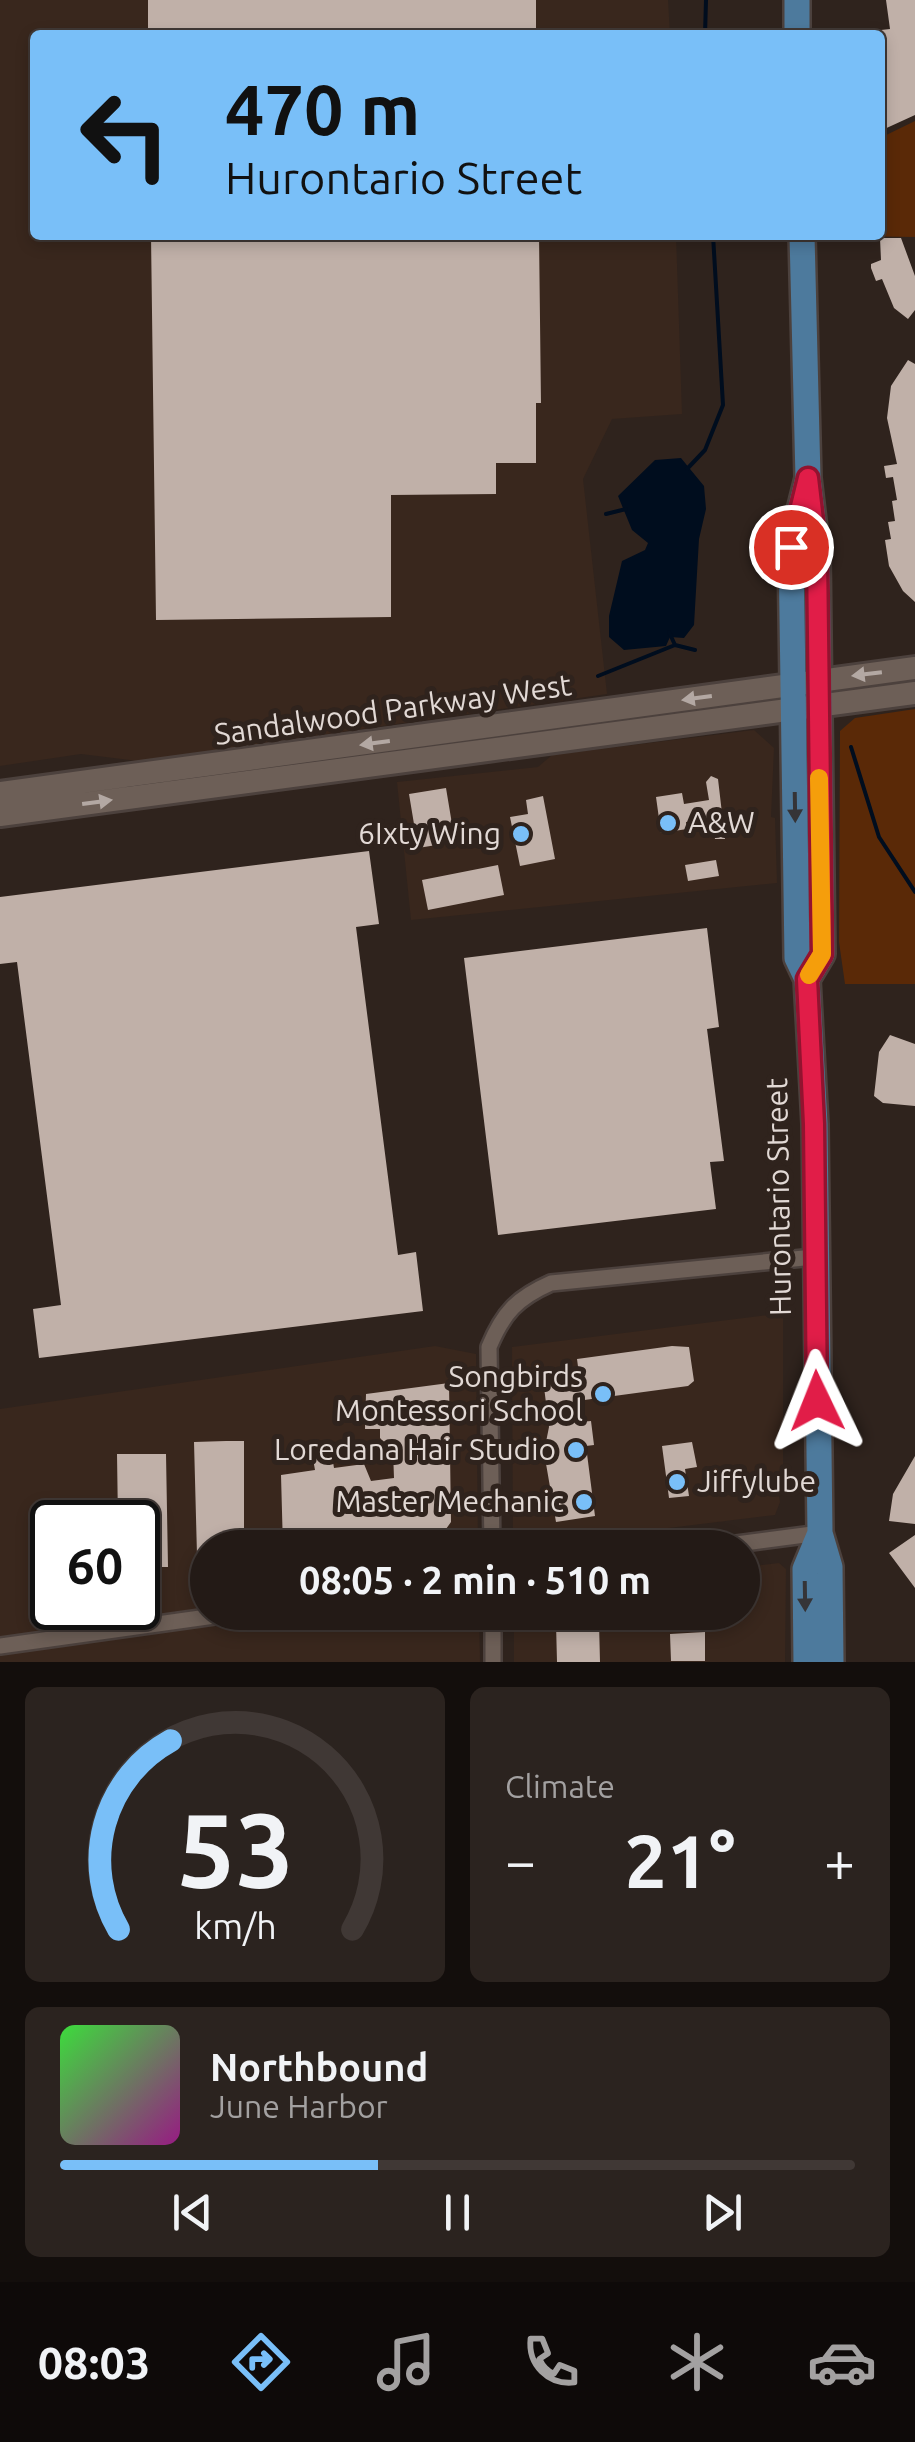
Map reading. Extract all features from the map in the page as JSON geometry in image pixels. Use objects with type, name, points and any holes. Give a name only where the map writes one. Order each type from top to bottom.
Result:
[{"type":"main road","points":[[797,0],[797,30]]},
{"type":"main road","name":"Hurontario Street","points":[[802,240],[808,478],[791,547],[806,695],[797,958],[807,979],[814,1124],[820,1533],[830,1568],[831,1662]]},
{"type":"main road","points":[[806,695],[915,668]]},
{"type":"main road","points":[[806,695],[915,693]]},
{"type":"main road","name":"Sandalwood Parkway West","points":[[0,794],[806,695]]},
{"type":"main road","name":"Sandalwood Parkway West","points":[[0,815],[806,695]]},
{"type":"main road","name":"Hurontario Street","points":[[806,1662],[805,1569],[820,1533]]},
{"type":"street","points":[[492,1530],[490,1346],[501,1318],[522,1296],[551,1284],[814,1257]]},
{"type":"street","points":[[760,1541],[820,1533]]},
{"type":"street","points":[[0,1646],[190,1619]]},
{"type":"street","points":[[493,1630],[494,1662]]},
{"type":"shaded area","points":[[0,0],[668,0],[670,30],[30,30],[30,240],[676,240],[682,414],[612,419],[583,479],[607,694],[138,761],[81,754],[0,766]]},
{"type":"shaded area","points":[[915,121],[915,237],[885,237],[885,136]]},
{"type":"shaded area","points":[[915,709],[915,984],[845,984],[839,942],[840,731],[855,718]]},
{"type":"shaded area","points":[[754,730],[774,748],[771,817],[775,818],[777,883],[411,920],[397,782],[538,767],[552,755]]},
{"type":"shaded area","points":[[783,1313],[783,1481],[777,1485],[780,1502],[775,1515],[652,1530],[513,1530],[512,1347]]},
{"type":"shaded area","points":[[435,1346],[476,1354],[478,1530],[190,1530],[190,1630],[479,1630],[480,1662],[0,1662],[0,1409]]},
{"type":"shaded area","points":[[779,1563],[786,1569],[785,1662],[514,1662],[514,1630],[760,1630],[760,1565]]},
{"type":"water","points":[[681,458],[704,486],[706,509],[699,539],[694,625],[684,638],[670,637],[666,646],[624,650],[609,637],[609,616],[622,561],[645,550],[648,543],[632,530],[618,496],[655,460]]},
{"type":"building","points":[[148,0],[536,0],[536,30],[148,30]]},
{"type":"building","points":[[886,0],[915,0],[915,115],[885,129],[885,30],[881,30],[890,29]]},
{"type":"building","points":[[901,238],[915,276],[915,310],[908,319],[894,308],[882,279],[876,281],[871,264],[881,260],[880,240]]},
{"type":"building","points":[[151,240],[539,240],[541,403],[536,403],[536,463],[496,463],[496,494],[391,495],[391,617],[156,620]]},
{"type":"building","points":[[908,360],[915,364],[915,602],[903,591],[889,566],[885,540],[891,539],[888,522],[895,521],[892,501],[897,500],[893,477],[886,478],[884,466],[897,464],[887,418],[891,386]]},
{"type":"building","points":[[711,776],[718,779],[725,839],[715,839],[711,819],[686,822],[687,829],[661,833],[656,797],[682,793],[684,804],[709,800],[706,782]]},
{"type":"building","points":[[446,788],[455,842],[418,848],[409,794]]},
{"type":"building","points":[[543,796],[555,859],[520,866],[510,817],[528,814],[526,800]]},
{"type":"building","points":[[369,851],[379,924],[356,927],[398,1255],[416,1252],[423,1311],[39,1358],[33,1309],[61,1305],[17,962],[0,964],[0,897]]},
{"type":"building","points":[[716,860],[719,876],[688,881],[685,865]]},
{"type":"building","points":[[498,865],[504,895],[428,910],[422,880]]},
{"type":"building","points":[[707,928],[719,1027],[707,1029],[724,1161],[710,1162],[716,1209],[498,1235],[464,958]]},
{"type":"building","points":[[890,1035],[915,1044],[915,1106],[883,1103],[874,1096],[879,1052]]},
{"type":"building","points":[[689,1347],[694,1381],[688,1386],[577,1401],[580,1422],[591,1421],[594,1445],[586,1446],[595,1516],[556,1522],[544,1452],[549,1427],[543,1379],[579,1374],[577,1359]]},
{"type":"building","points":[[449,1383],[451,1522],[446,1529],[437,1530],[283,1530],[281,1475],[315,1470],[313,1459],[332,1456],[334,1468],[364,1464],[371,1481],[394,1478],[393,1451],[380,1438],[380,1429],[365,1429],[366,1394]]},
{"type":"building","points":[[244,1441],[244,1530],[196,1530],[194,1442]]},
{"type":"building","name":"Jiffylube","points":[[692,1442],[697,1467],[685,1469],[689,1496],[669,1498],[662,1446]]},
{"type":"building","points":[[117,1454],[166,1454],[168,1567],[160,1567],[160,1500],[118,1500]]},
{"type":"building","points":[[915,1456],[915,1524],[889,1521],[893,1494]]},
{"type":"building","points":[[915,1535],[915,1588],[889,1553]]},
{"type":"building","points":[[556,1630],[599,1630],[600,1662],[557,1662]]},
{"type":"building","points":[[705,1632],[705,1661],[671,1661],[670,1634]]},
{"type":"waterway","points":[[705,30],[706,0]]},
{"type":"waterway","points":[[687,469],[705,450],[723,405],[713,240]]},
{"type":"waterway","points":[[606,514],[626,509]]},
{"type":"waterway","points":[[669,632],[675,645],[695,650]]},
{"type":"waterway","points":[[598,676],[675,645]]},
{"type":"waterway","points":[[851,747],[879,837],[915,892]]},
{"type":"slow traffic","points":[[809,975],[822,954],[819,778]]},
{"type":"place","name":"A&W","points":[[668,823]]},
{"type":"place","name":"6Ixty Wing","points":[[521,834]]},
{"type":"place","name":"Songbirds Montessori School","points":[[603,1394]]},
{"type":"place","name":"Loredana Hair Studio","points":[[576,1450]]},
{"type":"place","name":"Jiffylube","points":[[677,1482]]},
{"type":"place","name":"Master Mechanic","points":[[584,1502]]},
{"type":"route","points":[[791,547],[808,478],[817,554],[822,954],[807,979],[808,1068],[814,1124],[817,1401]]}]
